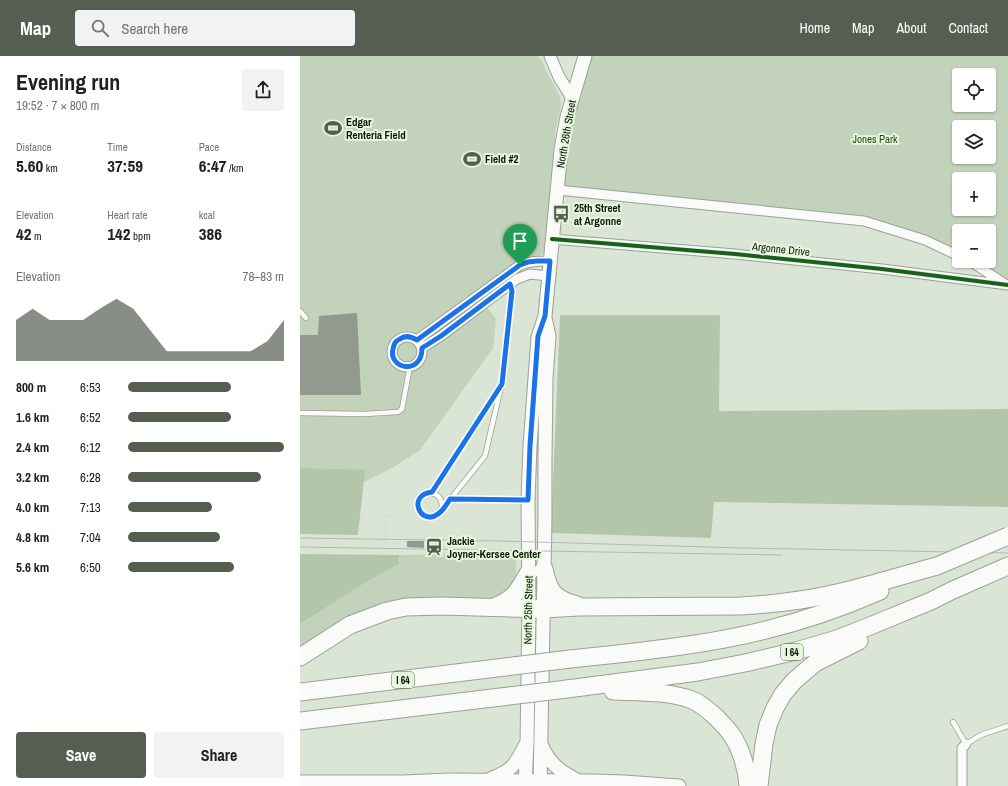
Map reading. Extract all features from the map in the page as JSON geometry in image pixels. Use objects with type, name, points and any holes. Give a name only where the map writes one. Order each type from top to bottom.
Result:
[{"type":"highway","name":"I 64","points":[[300,692],[688,645],[748,634],[844,606],[1008,536]]},
{"type":"highway","points":[[300,656],[350,625],[387,611],[406,607],[492,607],[536,609],[764,605],[827,595],[937,566]]},
{"type":"highway","name":"I 64","points":[[300,721],[567,690],[698,672],[769,658],[837,639],[931,601],[1006,567]]},
{"type":"highway","points":[[492,607],[504,603],[514,596],[536,571],[546,579],[551,590],[557,596],[564,601],[585,607]]},
{"type":"highway","points":[[759,786],[768,725],[783,694],[794,681],[815,663],[850,645],[910,620],[923,610],[931,601]]},
{"type":"highway","points":[[567,690],[660,693],[692,700],[706,708],[730,733],[737,743],[742,755],[748,786]]},
{"type":"main road","name":"North 26th Street","points":[[558,190],[561,150],[567,117],[585,56]]},
{"type":"main road","name":"North 25th Street","points":[[536,571],[528,500],[530,446],[538,336],[545,316],[558,190]]},
{"type":"main road","name":"North 25th Street","points":[[540,783],[541,743],[536,571],[549,336],[545,316]]},
{"type":"main road","name":"North 25th Street","points":[[525,783],[536,609]]},
{"type":"main road","points":[[486,780],[508,771],[514,766],[527,743]]},
{"type":"main road","points":[[541,743],[548,758],[555,766],[565,774],[578,781]]},
{"type":"main road","points":[[300,782],[403,784],[450,780],[486,780],[525,783],[578,781],[624,782],[679,786]]},
{"type":"street","points":[[550,56],[559,77],[572,98]]},
{"type":"street","points":[[558,190],[864,221],[925,240],[952,253]]},
{"type":"street","name":"Argonne Drive","points":[[552,239],[735,254],[882,270],[1008,286]]},
{"type":"street","points":[[420,344],[520,265],[528,262],[550,261]]},
{"type":"street","name":"Argonne Drive","points":[[981,268],[1008,286]]},
{"type":"street","points":[[420,344],[441,336],[517,279],[530,274],[548,276]]},
{"type":"street","points":[[409,337],[420,344],[421,358],[418,363],[405,367],[395,361],[392,352],[397,341],[402,338],[409,337]]},
{"type":"street","points":[[962,786],[962,750],[966,744]]},
{"type":"lane","points":[[440,512],[442,508],[442,501],[436,493],[432,492],[422,495],[418,504],[421,514],[434,517],[440,512],[485,456],[502,384],[512,291],[508,274]]},
{"type":"lane","points":[[300,311],[306,318]]},
{"type":"lane","points":[[300,413],[364,414],[398,412],[402,409],[410,366]]},
{"type":"lane","points":[[432,492],[502,384]]},
{"type":"lane","points":[[953,722],[966,744],[981,735],[1008,726]]},
{"type":"path","points":[[513,338],[533,339]]},
{"type":"path","points":[[300,402],[370,402],[379,376],[382,356],[393,357]]},
{"type":"path","points":[[379,376],[397,410]]},
{"type":"path","points":[[401,418],[425,478],[450,499],[528,500]]},
{"type":"path","points":[[398,543],[384,543],[385,517],[419,510]]},
{"type":"green space","points":[[300,56],[538,56],[560,96],[561,106],[556,128],[544,252],[536,257],[520,261],[476,293],[496,319],[493,348],[420,450],[392,468],[356,486],[300,485]]},
{"type":"green space","name":"Jones Park","points":[[585,56],[1008,56],[1008,286],[981,268],[996,268],[996,224],[952,224],[952,253],[864,221],[558,190]]},
{"type":"green space","points":[[560,315],[720,315],[719,411],[1008,409],[1008,507],[714,502],[711,538],[551,533]]},
{"type":"green space","points":[[300,468],[365,470],[358,535],[300,534]]},
{"type":"green space","points":[[300,554],[399,555],[399,564],[368,581],[300,624]]},
{"type":"green space","points":[[399,555],[516,555],[516,576],[511,592],[493,602],[428,599],[300,649],[300,624],[368,581],[399,564]]},
{"type":"building","points":[[357,313],[361,395],[300,395],[300,335],[318,335],[319,316]]},
{"type":"building","points":[[407,541],[424,541],[424,548],[407,547]]},
{"type":"tram line","points":[[300,538],[501,541],[744,548],[1008,553]]},
{"type":"tram line","points":[[300,547],[782,555]]},
{"type":"cycle path","points":[[552,239],[735,254],[882,269],[1008,285]]},
{"type":"cycle path","points":[[417,340],[520,265],[538,261],[550,261]]},
{"type":"place","name":"Edgar Renteria Field","points":[[333,128]]},
{"type":"place","name":"Field #2","points":[[472,159]]},
{"type":"place","name":"25th Street at Argonne","points":[[561,214]]},
{"type":"place","name":"Jackie Joyner-Kersee Center","points":[[434,547]]},
{"type":"route","points":[[550,261],[545,316],[538,336],[530,446],[528,500],[450,499],[438,515],[434,517],[425,516],[421,514],[419,510],[418,500],[422,495],[432,492],[502,384],[512,291],[510,284],[441,336],[422,348],[421,358],[418,363],[405,367],[400,365],[393,357],[392,352],[394,345],[402,338],[409,337],[417,340],[520,265],[528,262],[550,261]]}]
